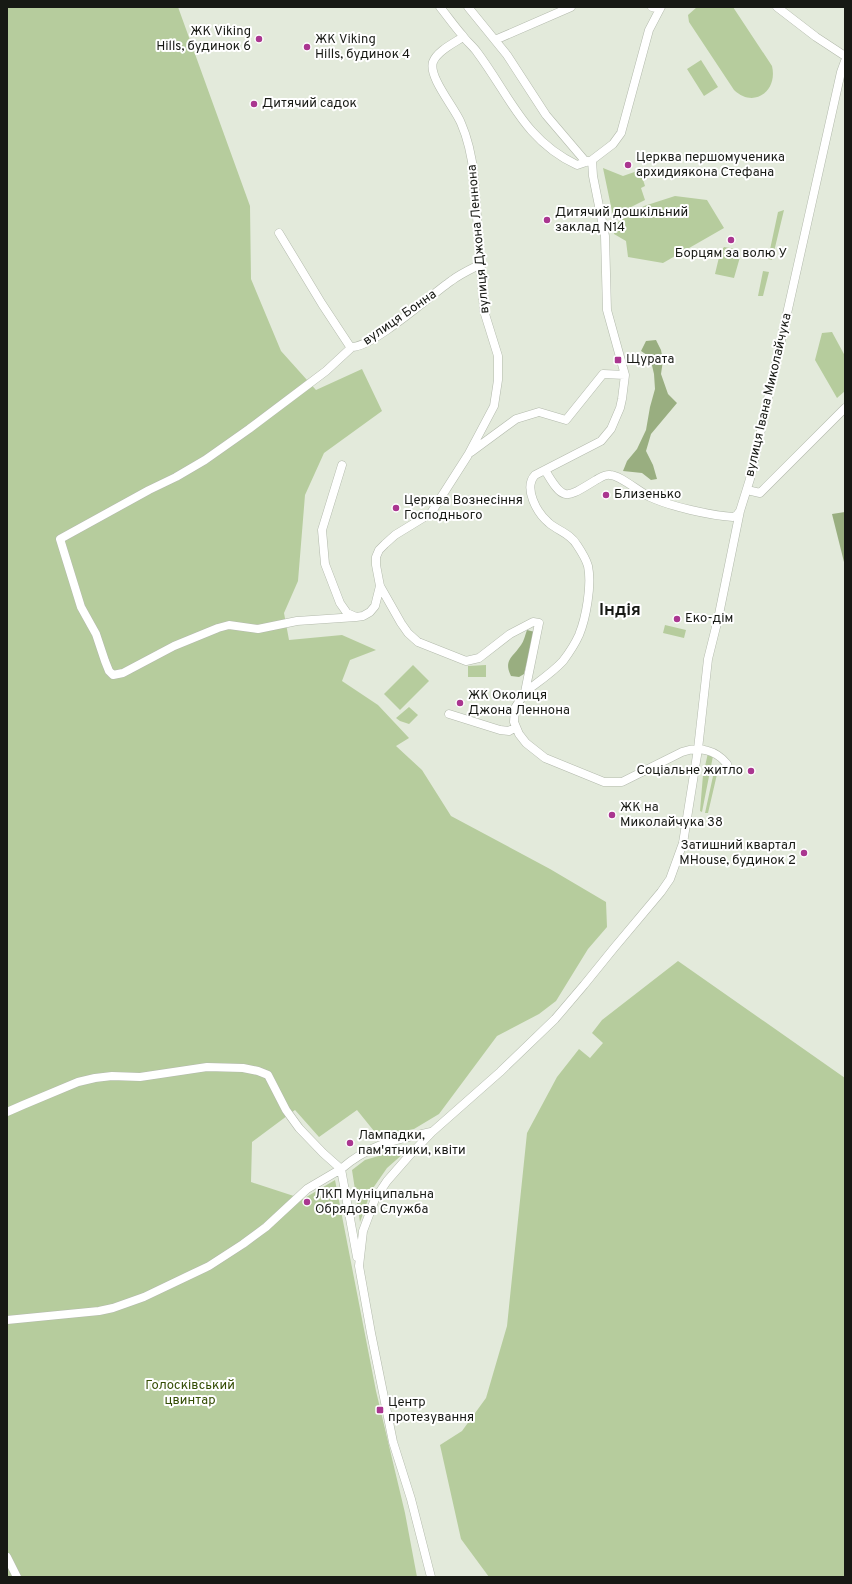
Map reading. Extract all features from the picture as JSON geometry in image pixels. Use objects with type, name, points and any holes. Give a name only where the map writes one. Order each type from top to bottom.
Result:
[{"type":"street","points":[[440,7],[463,37],[477,51],[522,120],[538,139],[570,162],[577,165],[589,161],[613,144],[621,133],[649,30],[658,8]]},
{"type":"street","points":[[468,7],[507,55],[546,116],[589,161],[605,236],[607,310],[625,375],[620,408],[616,421],[607,435],[593,446],[535,475],[531,480],[530,484],[534,502],[546,520],[572,537],[577,544],[588,565],[589,587],[586,610],[579,634],[562,661],[552,672],[525,692],[515,708],[514,722],[519,734],[526,743],[545,758],[604,782],[622,782],[682,752],[692,749],[698,749],[715,754],[723,759],[727,764]]},
{"type":"street","points":[[495,40],[554,11],[571,7]]},
{"type":"street","points":[[777,7],[816,37],[845,56]]},
{"type":"street","name":"вулиця Джона Леннона","points":[[463,37],[439,54],[432,65],[437,82],[461,122],[472,158],[485,316],[498,356],[498,380],[494,406],[468,455],[431,512],[395,536],[379,550],[376,557],[376,565],[380,586],[401,623],[418,642],[466,661],[478,658],[510,634],[533,622],[539,623],[525,692]]},
{"type":"street","name":"вулиця Івана Миколайчука","points":[[359,1266],[363,1231],[376,1199],[387,1181],[432,1132],[496,1076],[555,1019],[661,892],[670,879],[683,843],[698,749],[708,659],[718,619],[740,511],[747,490],[845,61]]},
{"type":"street","name":"вулиця Бонна","points":[[279,233],[322,304],[349,345],[352,347],[363,345],[374,339],[451,281],[481,264]]},
{"type":"street","name":"вулиця Джона Леннона","points":[[352,347],[326,371],[205,460],[60,539],[81,607],[96,634],[105,662],[109,671],[113,675],[123,673],[174,646],[229,625],[258,629],[297,621],[363,616],[370,612],[375,606],[380,586]]},
{"type":"street","points":[[468,455],[516,419],[539,412],[566,420],[603,374],[625,375]]},
{"type":"street","points":[[747,490],[760,494],[845,408]]},
{"type":"street","points":[[342,465],[322,530],[325,564],[340,603],[347,612],[356,616]]},
{"type":"street","points":[[545,470],[556,490],[565,494],[576,492],[609,474],[616,476],[649,497],[670,505],[733,517],[740,511]]},
{"type":"street","points":[[449,714],[500,730],[509,731],[516,727]]},
{"type":"street","points":[[7,1112],[71,1085],[95,1078],[112,1076],[140,1077],[207,1067],[258,1070],[268,1075],[286,1110],[299,1128],[323,1153],[341,1168],[371,1333],[393,1442],[411,1499],[431,1577]]},
{"type":"street","points":[[7,1320],[99,1311],[113,1308],[144,1297],[209,1266],[226,1256],[266,1227],[307,1189],[341,1168],[357,1156],[378,1145],[432,1132]]},
{"type":"street","points":[[7,1557],[17,1577]]},
{"type":"green space","name":"Голосківський цвинтар","points":[[7,7],[178,7],[250,206],[251,279],[281,351],[316,390],[362,369],[382,411],[324,453],[305,495],[298,581],[284,613],[289,640],[342,635],[376,650],[350,660],[342,681],[378,705],[409,738],[396,746],[422,770],[451,816],[550,869],[606,902],[607,927],[588,949],[556,1001],[539,1014],[497,1036],[439,1114],[414,1129],[378,1136],[357,1110],[319,1137],[295,1110],[252,1142],[251,1182],[303,1199],[335,1180],[376,1391],[405,1513],[417,1577],[7,1577]]},
{"type":"green space","points":[[697,7],[733,7],[772,66],[773,75],[768,90],[756,97],[749,98],[734,90],[689,22],[688,15]]},
{"type":"green space","points":[[701,60],[718,87],[704,96],[687,69]]},
{"type":"green space","points":[[603,168],[623,176],[640,170],[645,186],[641,188],[645,200],[613,216]]},
{"type":"green space","points":[[675,196],[707,200],[724,228],[663,263],[628,257],[626,241],[614,234],[615,224],[644,206]]},
{"type":"green space","points":[[784,210],[772,260],[768,259],[778,212]]},
{"type":"green space","points":[[724,247],[736,249],[740,257],[734,278],[715,274],[720,253]]},
{"type":"green space","points":[[763,271],[769,272],[763,296],[758,296]]},
{"type":"green space","points":[[832,332],[845,356],[845,391],[837,398],[815,360],[822,333]]},
{"type":"green space","points":[[656,340],[661,350],[663,360],[661,374],[668,394],[677,403],[651,434],[646,451],[653,465],[657,479],[651,480],[642,473],[623,471],[627,461],[637,449],[646,430],[655,389],[654,374],[650,357],[641,351],[646,341]]},
{"type":"green space","points":[[845,512],[845,566],[832,514]]},
{"type":"green space","points":[[665,625],[686,630],[684,638],[663,633]]},
{"type":"green space","points":[[527,630],[535,632],[524,674],[519,677],[511,676],[508,666],[510,659],[524,640]]},
{"type":"green space","points":[[413,665],[429,681],[400,710],[384,694]]},
{"type":"green space","points":[[486,665],[486,677],[468,677],[468,666]]},
{"type":"green space","points":[[409,707],[418,715],[409,724],[396,718]]},
{"type":"green space","points":[[708,753],[713,756],[702,812],[700,811],[703,775]]},
{"type":"green space","points":[[715,767],[718,770],[708,813],[705,813]]},
{"type":"green space","points":[[678,961],[845,1078],[845,1577],[489,1577],[461,1539],[440,1445],[462,1431],[486,1398],[507,1326],[527,1133],[557,1077],[579,1049],[590,1058],[603,1043],[592,1033],[602,1020]]},
{"type":"green space","points":[[412,1146],[387,1168],[371,1191],[360,1222],[352,1170],[365,1160]]},
{"type":"place","name":"ЖК Viking Hills, будинок 6","points":[[259,39]]},
{"type":"place","name":"ЖК Viking Hills, будинок 4","points":[[307,47]]},
{"type":"place","name":"Дитячий садок","points":[[254,104]]},
{"type":"place","name":"Церква першомученика архидиякона Стефана","points":[[628,165]]},
{"type":"place","name":"Дитячий дошкільний заклад N14","points":[[547,220]]},
{"type":"place","name":"Борцям за волю У","points":[[731,240]]},
{"type":"place","name":"Щурата","points":[[618,360]]},
{"type":"place","name":"Близенько","points":[[606,495]]},
{"type":"place","name":"Церква Вознесіння Господнього","points":[[396,508]]},
{"type":"place","name":"Еко-дім","points":[[677,619]]},
{"type":"place","name":"ЖК Околиця Джона Леннона","points":[[460,703]]},
{"type":"place","name":"Соціальне житло","points":[[751,771]]},
{"type":"place","name":"ЖК на Миколайчука 38","points":[[612,815]]},
{"type":"place","name":"Затишний квартал MHouse, будинок 2","points":[[804,853]]},
{"type":"place","name":"Лампадки, пам'ятники, квіти","points":[[350,1143]]},
{"type":"place","name":"ЛКП Муніципальна Обрядова Служба","points":[[307,1202]]},
{"type":"place","name":"Центр протезування","points":[[380,1410]]},
{"type":"district","name":"Індія","points":[[620,611]]}]
